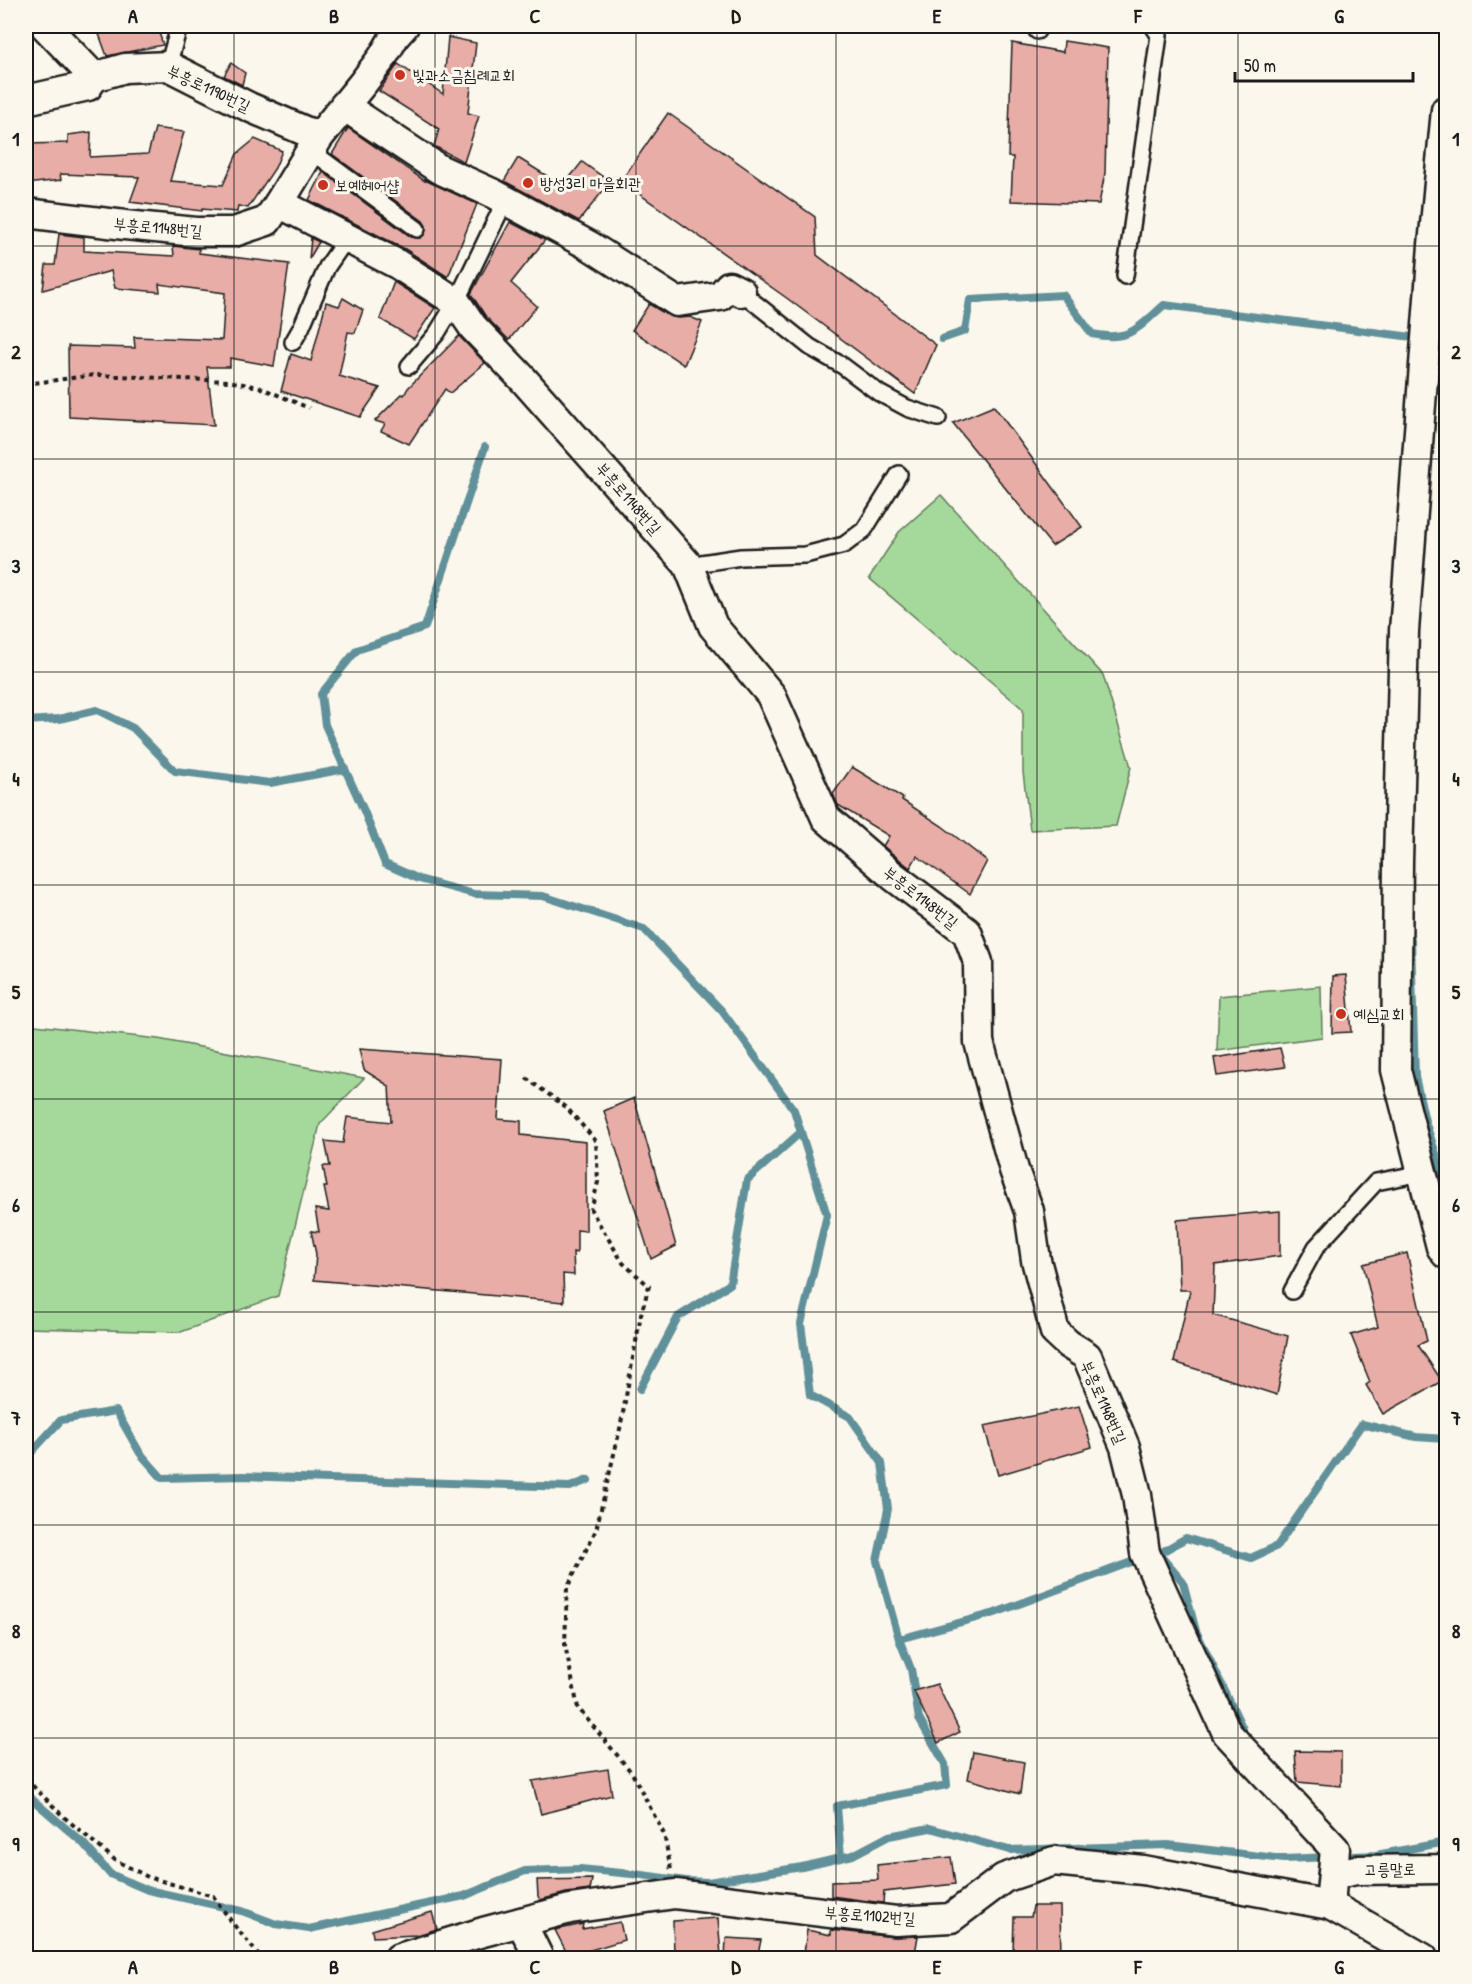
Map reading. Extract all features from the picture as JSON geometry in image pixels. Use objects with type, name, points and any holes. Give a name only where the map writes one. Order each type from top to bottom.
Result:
[{"type":"street","points":[[26,100],[88,86],[94,77],[45,26]]},
{"type":"street","name":"부흥로1148번길","points":[[26,213],[196,232],[234,232],[267,221],[315,143],[382,58],[404,26]]},
{"type":"street","name":"부흥로1190번길","points":[[94,77],[125,68],[168,66],[315,143]]},
{"type":"street","points":[[344,106],[439,169],[590,246],[676,302],[720,296],[736,284]]},
{"type":"street","points":[[1446,110],[1433,245],[1404,631],[1396,1070],[1441,1247],[1446,1254]]},
{"type":"street","name":"부흥로1148번길","points":[[279,203],[397,264],[456,302],[473,327],[523,379],[688,565],[713,626],[771,695],[826,818],[893,876],[966,932],[978,962],[979,1042],[1014,1170],[1029,1211],[1036,1260],[1055,1332],[1087,1356],[1125,1447],[1137,1495],[1145,1552],[1227,1733],[1334,1862]]},
{"type":"street","name":"부흥로1102번길","points":[[399,1959],[570,1909],[675,1894],[896,1920],[951,1918],[1004,1878],[1054,1861],[1143,1870],[1330,1905],[1423,1959]]},
{"type":"street","points":[[1330,1905],[1334,1862]]},
{"type":"street","name":"고릉말로","points":[[1334,1862],[1356,1870],[1441,1869],[1446,1867]]},
{"type":"street","points":[[521,1922],[539,1959]]},
{"type":"lane","points":[[168,66],[177,34],[174,26]]},
{"type":"lane","points":[[1125,276],[1159,36],[1153,26]]},
{"type":"lane","points":[[315,143],[417,229]]},
{"type":"lane","points":[[409,366],[438,333],[456,302],[505,201]]},
{"type":"lane","points":[[293,342],[305,320],[327,267],[347,238]]},
{"type":"lane","points":[[736,284],[810,347],[843,366],[879,393],[907,408],[938,418]]},
{"type":"lane","points":[[688,565],[741,557],[805,555],[844,545],[864,530],[898,474]]},
{"type":"lane","points":[[1292,1291],[1316,1247],[1376,1182],[1422,1173]]},
{"type":"path","points":[[26,384],[95,375],[228,381],[259,387],[309,408]]},
{"type":"path","points":[[526,1078],[566,1107],[596,1141],[598,1182],[591,1210],[623,1263],[649,1286],[641,1314],[620,1430],[596,1530],[567,1588],[565,1645],[578,1708],[632,1773],[664,1834],[668,1858]]},
{"type":"path","points":[[26,1779],[65,1818],[115,1860],[148,1877],[213,1896],[261,1959]]},
{"type":"green space","points":[[941,495],[1103,675],[1131,767],[1116,826],[1030,830],[1023,772],[1023,709],[869,578],[899,532]]},
{"type":"green space","points":[[1321,986],[1322,1037],[1217,1051],[1219,996]]},
{"type":"green space","points":[[26,1024],[158,1039],[364,1078],[320,1124],[278,1296],[181,1332],[26,1328]]},
{"type":"building","points":[[96,26],[157,26],[163,45],[107,56]]},
{"type":"building","points":[[448,37],[476,43],[468,113],[479,116],[464,162],[434,146],[439,129],[379,91],[398,64],[443,94]]},
{"type":"building","points":[[1064,41],[1108,48],[1105,173],[1099,204],[1011,201],[1013,157],[1008,157],[1012,43],[1063,52]]},
{"type":"building","points":[[231,63],[245,73],[242,85],[224,76]]},
{"type":"building","points":[[668,113],[815,217],[817,255],[936,345],[915,394],[788,299],[621,181]]},
{"type":"building","points":[[155,128],[184,132],[170,181],[223,185],[237,154],[255,139],[282,151],[275,168],[248,208],[238,206],[237,212],[202,209],[202,211],[130,202],[139,177],[60,174],[61,180],[26,184],[26,144],[68,143],[68,135],[91,132],[90,157],[148,154]]},
{"type":"building","points":[[348,128],[425,181],[477,204],[448,277],[405,249],[309,200],[323,172],[411,237],[420,238],[425,234],[426,226],[423,221],[332,154]]},
{"type":"building","points":[[518,158],[563,186],[582,162],[610,182],[579,221],[504,181]]},
{"type":"building","points":[[510,222],[545,240],[511,283],[537,306],[509,340],[486,317],[471,294]]},
{"type":"building","points":[[59,234],[84,237],[84,251],[174,256],[173,246],[199,249],[199,253],[289,264],[274,366],[230,358],[230,367],[207,367],[214,425],[69,417],[68,346],[135,348],[134,337],[222,340],[225,293],[159,284],[160,292],[115,288],[111,271],[43,290],[46,265],[55,265]]},
{"type":"building","points":[[311,238],[319,242],[309,259]]},
{"type":"building","points":[[394,282],[435,308],[414,339],[380,319]]},
{"type":"building","points":[[343,298],[363,310],[355,333],[348,332],[339,376],[380,388],[360,417],[281,391],[291,354],[311,361],[326,302],[339,306]]},
{"type":"building","points":[[649,304],[669,316],[690,317],[702,322],[684,365],[632,330]]},
{"type":"building","points":[[459,336],[485,363],[450,393],[445,389],[409,444],[381,431],[385,424],[375,421],[402,394],[404,395],[408,388]]},
{"type":"building","points":[[994,406],[1082,527],[1052,546],[953,423]]},
{"type":"building","points":[[852,767],[903,798],[902,800],[942,826],[987,861],[970,894],[917,856],[910,868],[883,846],[889,836],[838,805],[833,794]]},
{"type":"building","name":"예심교회","points":[[1346,975],[1351,1032],[1332,1033],[1333,976]]},
{"type":"building","points":[[1280,1048],[1285,1067],[1217,1076],[1214,1058]]},
{"type":"building","points":[[359,1049],[502,1059],[498,1119],[521,1121],[521,1135],[586,1142],[586,1231],[577,1230],[577,1253],[573,1252],[574,1275],[563,1274],[564,1302],[314,1280],[316,1254],[311,1231],[319,1232],[315,1209],[329,1211],[324,1187],[327,1187],[323,1166],[330,1166],[325,1141],[343,1143],[347,1117],[391,1122],[389,1086],[364,1070]]},
{"type":"building","points":[[634,1098],[676,1246],[651,1259],[604,1111]]},
{"type":"building","points":[[1280,1211],[1280,1256],[1215,1265],[1213,1315],[1288,1336],[1277,1395],[1174,1362],[1190,1290],[1180,1290],[1177,1220]]},
{"type":"building","points":[[1407,1253],[1427,1341],[1418,1345],[1442,1381],[1383,1414],[1366,1385],[1370,1382],[1351,1335],[1378,1327],[1363,1264]]},
{"type":"building","points":[[1079,1406],[1092,1447],[998,1475],[984,1426]]},
{"type":"building","points":[[937,1684],[960,1732],[938,1743],[914,1691]]},
{"type":"building","points":[[1295,1751],[1341,1752],[1341,1786],[1297,1782]]},
{"type":"building","points":[[973,1752],[1024,1762],[1020,1794],[968,1779]]},
{"type":"building","points":[[608,1769],[612,1795],[541,1814],[532,1781]]},
{"type":"building","points":[[951,1857],[955,1884],[884,1892],[883,1903],[831,1896],[831,1882],[878,1880],[877,1865]]},
{"type":"building","points":[[592,1879],[590,1890],[540,1900],[538,1896],[537,1880]]},
{"type":"building","points":[[1033,1906],[1060,1906],[1061,1957],[1013,1954],[1014,1917],[1031,1917]]},
{"type":"building","points":[[432,1912],[437,1929],[417,1935],[373,1937],[372,1930]]},
{"type":"building","points":[[718,1918],[721,1955],[674,1953],[673,1921]]},
{"type":"building","points":[[620,1922],[624,1940],[577,1954],[576,1959],[570,1959],[555,1930],[583,1924],[582,1929]]},
{"type":"building","points":[[807,1930],[831,1935],[831,1930],[894,1937],[918,1936],[914,1959],[817,1959],[818,1954],[804,1954]]},
{"type":"building","points":[[726,1938],[761,1940],[757,1959],[725,1959]]},
{"type":"waterway","points":[[942,339],[965,331],[970,300],[1063,295],[1092,334],[1105,336],[1116,336],[1132,331],[1164,305],[1412,337]]},
{"type":"waterway","points":[[485,447],[425,627],[357,650],[321,694],[325,725],[385,864],[419,879],[474,894],[543,896],[644,929],[722,1011],[794,1110],[827,1215],[801,1324],[810,1395],[850,1417],[882,1463],[888,1509],[877,1561],[899,1639],[911,1669],[919,1719],[945,1764],[947,1785],[837,1806],[841,1858]]},
{"type":"waterway","points":[[26,721],[59,719],[97,710],[133,728],[175,771],[270,783],[345,769]]},
{"type":"waterway","points":[[1411,939],[1415,1077],[1425,1121],[1446,1184]]},
{"type":"waterway","points":[[640,1389],[678,1317],[730,1284],[747,1180],[801,1132]]},
{"type":"waterway","points":[[26,1458],[61,1420],[116,1411],[140,1453],[162,1478],[243,1476],[570,1487],[588,1480]]},
{"type":"waterway","points":[[1155,1556],[1186,1538],[1251,1558],[1277,1546],[1362,1424],[1416,1437],[1446,1439]]},
{"type":"waterway","points":[[1159,1554],[1183,1582],[1196,1631],[1243,1729]]},
{"type":"waterway","points":[[899,1639],[995,1613],[1134,1561]]},
{"type":"waterway","points":[[26,1794],[83,1843],[110,1874],[148,1890],[242,1911],[276,1924],[309,1929],[464,1896],[525,1871],[580,1869],[708,1882],[802,1867],[853,1855],[889,1836],[930,1828],[1009,1850],[1168,1845],[1284,1859],[1376,1855],[1446,1842]]},
{"type":"place","name":"빛과소금침례교회","points":[[400,75]]},
{"type":"place","name":"방성3리 마을회관","points":[[528,183]]},
{"type":"place","name":"보예헤어샵","points":[[323,185]]},
{"type":"place","name":"예심교회","points":[[1341,1014]]}]
